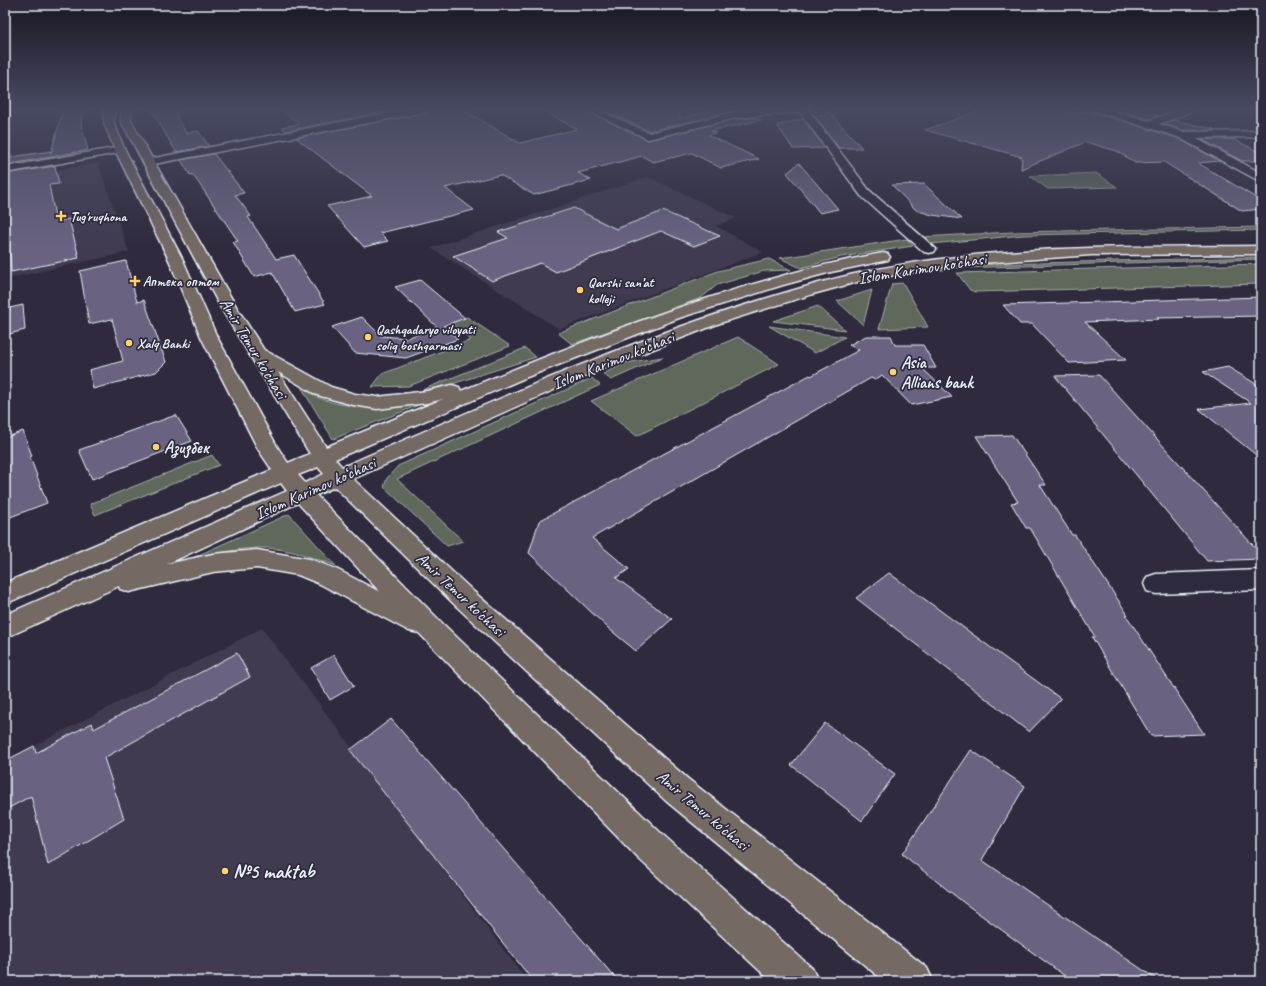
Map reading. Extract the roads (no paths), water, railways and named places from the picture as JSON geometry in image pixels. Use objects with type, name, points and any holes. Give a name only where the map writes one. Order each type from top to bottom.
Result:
[{"type":"main road","name":"Amir Temur ko'chasi","points":[[123,155],[176,260],[209,338],[268,449],[284,473],[301,493],[434,632],[650,846],[799,981]]},
{"type":"main road","name":"Amir Temur ko'chasi","points":[[145,155],[256,352],[321,456],[338,477],[466,599],[677,790],[914,981]]},
{"type":"main road","name":"Islom Karimov ko‘chasi","points":[[5,594],[321,456],[525,372],[618,335],[728,297],[790,278],[851,263],[929,249],[1059,239],[1261,235]]},
{"type":"main road","name":"Islom Karimov ko‘chasi","points":[[5,627],[301,493],[596,365],[714,320],[808,291],[860,277],[954,261],[1091,251],[1261,250]]},
{"type":"main road","points":[[256,352],[324,391],[353,399],[377,403],[427,397],[525,372]]},
{"type":"main road","points":[[76,596],[134,580],[213,563],[258,559],[301,566],[329,577],[434,632]]},
{"type":"street","points":[[5,170],[91,155]]},
{"type":"street","points":[[149,162],[185,155]]},
{"type":"street","points":[[837,155],[865,193],[929,249]]},
{"type":"street","points":[[1219,155],[1261,178]]},
{"type":"street","points":[[1156,584],[1261,580]]},
{"type":"place","name":"Tug'ruqhona","points":[[61,216]]},
{"type":"place","name":"Аптека оптом","points":[[135,281]]},
{"type":"place","name":"Qarshi san’at kolleji","points":[[580,290]]},
{"type":"place","name":"Qashqadaryo viloyati soliq boshqarmasi","points":[[368,337]]},
{"type":"place","name":"Xalq Banki","points":[[129,343]]},
{"type":"place","name":"Asia Allians bank","points":[[893,372]]},
{"type":"place","name":"Азизбек","points":[[156,447]]},
{"type":"place","name":"№5 maktab","points":[[225,871]]}]
